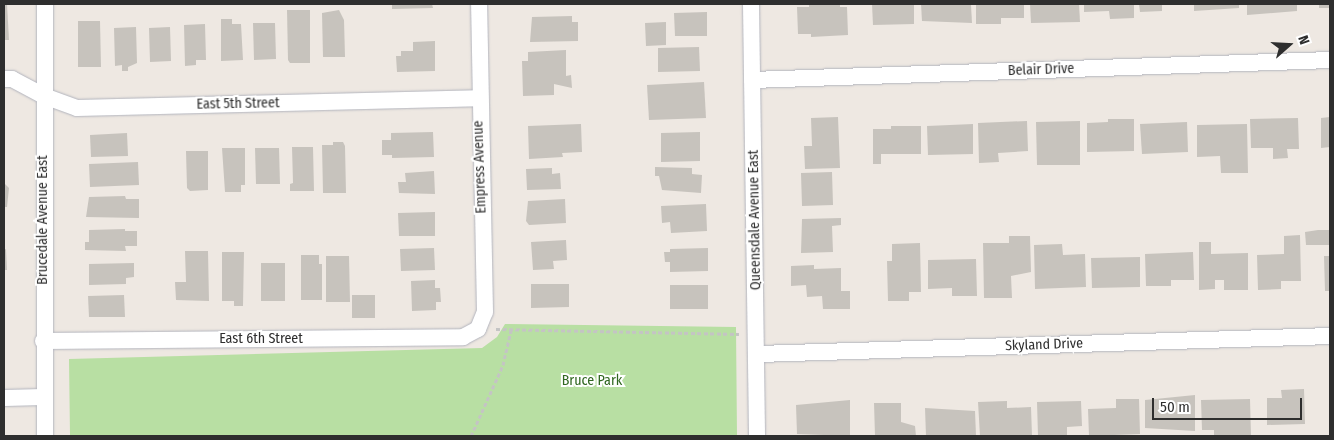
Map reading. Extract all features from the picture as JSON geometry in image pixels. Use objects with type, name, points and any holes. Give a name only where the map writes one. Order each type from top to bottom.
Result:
[{"type":"street","name":"Brucedale Avenue East","points":[[45,4],[43,340],[45,436]]},
{"type":"street","name":"Empress Avenue","points":[[478,329],[485,312],[478,98],[479,4]]},
{"type":"street","name":"Queensdale Avenue East","points":[[751,4],[758,354],[757,436]]},
{"type":"street","name":"Belair Drive","points":[[752,80],[1330,60]]},
{"type":"street","name":"East 5th Street","points":[[4,80],[12,79],[44,96],[77,108],[478,98]]},
{"type":"street","name":"East 6th Street","points":[[43,340],[463,337],[478,329]]},
{"type":"street","name":"Skyland Drive","points":[[758,354],[1330,336]]},
{"type":"street","points":[[4,398],[44,397]]},
{"type":"path","points":[[478,329],[738,334],[758,354]]},
{"type":"path","points":[[471,436],[503,365],[511,330]]},
{"type":"green space","name":"Bruce Park","points":[[505,324],[736,327],[737,436],[70,436],[69,359],[482,348],[497,337]]},
{"type":"building","points":[[4,4],[7,4],[9,40],[4,40]]},
{"type":"building","points":[[392,4],[432,4],[433,8],[392,9]]},
{"type":"building","points":[[809,4],[840,4],[840,7],[847,7],[848,35],[811,37],[811,34],[798,34],[797,7],[809,7]]},
{"type":"building","points":[[872,4],[914,4],[914,24],[873,25]]},
{"type":"building","points":[[921,4],[971,5],[972,23],[922,21]]},
{"type":"building","points":[[976,4],[1024,4],[1024,18],[1001,18],[1001,24],[976,24]]},
{"type":"building","points":[[1030,4],[1079,4],[1080,22],[1031,23]]},
{"type":"building","points":[[1084,4],[1134,4],[1134,18],[1110,19],[1109,11],[1084,12]]},
{"type":"building","points":[[1139,4],[1162,4],[1162,11],[1140,12]]},
{"type":"building","points":[[1194,4],[1239,4],[1239,8],[1194,11]]},
{"type":"building","points":[[1247,4],[1297,4],[1297,11],[1247,15]]},
{"type":"building","points":[[1319,4],[1330,4],[1330,8],[1319,8]]},
{"type":"building","points":[[287,10],[310,10],[310,63],[290,63],[288,60]]},
{"type":"building","points":[[339,10],[344,20],[345,57],[323,57],[322,13]]},
{"type":"building","points":[[707,12],[707,36],[675,36],[674,13]]},
{"type":"building","points":[[572,16],[572,22],[578,22],[578,41],[530,42],[532,17]]},
{"type":"building","points":[[221,19],[232,19],[232,24],[241,24],[243,60],[221,61]]},
{"type":"building","points":[[78,21],[100,21],[101,67],[78,67]]},
{"type":"building","points":[[666,22],[666,45],[646,46],[645,23]]},
{"type":"building","points":[[253,23],[275,23],[276,59],[254,60]]},
{"type":"building","points":[[205,24],[206,60],[196,60],[196,65],[185,66],[184,25]]},
{"type":"building","points":[[136,27],[137,63],[128,67],[128,71],[122,71],[122,65],[115,66],[114,28]]},
{"type":"building","points":[[170,27],[171,61],[150,62],[149,28]]},
{"type":"building","points":[[435,41],[435,71],[397,72],[396,56],[401,56],[401,51],[413,51],[413,42]]},
{"type":"building","points":[[699,47],[700,71],[658,72],[658,48]]},
{"type":"building","points":[[566,50],[566,76],[571,75],[572,88],[554,84],[554,95],[523,96],[522,61],[528,61],[528,52]]},
{"type":"building","points":[[704,82],[706,118],[649,120],[647,85]]},
{"type":"building","points":[[838,117],[840,168],[805,169],[804,146],[812,146],[811,118]]},
{"type":"building","points":[[1330,117],[1330,147],[1321,148],[1321,118]]},
{"type":"building","points":[[1298,118],[1299,149],[1287,149],[1288,158],[1273,159],[1273,148],[1251,148],[1250,119]]},
{"type":"building","points":[[1108,119],[1134,119],[1134,151],[1087,152],[1087,123],[1108,122]]},
{"type":"building","points":[[1027,121],[1028,151],[998,153],[999,162],[979,163],[978,123]]},
{"type":"building","points":[[1080,121],[1080,165],[1037,165],[1036,122]]},
{"type":"building","points":[[1187,122],[1188,152],[1142,154],[1140,124]]},
{"type":"building","points":[[581,124],[582,152],[562,153],[563,157],[529,159],[528,126]]},
{"type":"building","points":[[973,124],[973,154],[928,155],[927,126]]},
{"type":"building","points":[[1247,124],[1248,173],[1221,173],[1220,156],[1197,157],[1197,125]]},
{"type":"building","points":[[891,126],[921,126],[921,154],[881,154],[881,164],[873,164],[873,129],[891,129]]},
{"type":"building","points":[[433,132],[434,157],[392,158],[392,155],[382,155],[382,140],[391,140],[391,133]]},
{"type":"building","points":[[700,132],[700,161],[661,162],[661,133]]},
{"type":"building","points":[[127,133],[128,156],[91,157],[90,135]]},
{"type":"building","points":[[333,142],[343,142],[345,146],[346,193],[323,193],[322,145],[333,145]]},
{"type":"building","points":[[292,147],[313,147],[314,191],[290,191],[290,184],[293,183]]},
{"type":"building","points":[[222,148],[245,148],[245,185],[241,185],[241,192],[225,192]]},
{"type":"building","points":[[255,148],[279,148],[280,184],[256,184]]},
{"type":"building","points":[[186,151],[208,151],[208,190],[190,191],[187,188]]},
{"type":"building","points":[[138,162],[139,185],[90,187],[89,164]]},
{"type":"building","points":[[655,167],[692,168],[692,174],[702,175],[701,193],[662,190],[659,176],[655,176]]},
{"type":"building","points":[[552,168],[552,174],[560,173],[561,189],[527,190],[526,169]]},
{"type":"building","points":[[434,171],[435,194],[399,193],[398,182],[406,182],[405,173]]},
{"type":"building","points":[[832,172],[833,205],[802,206],[801,173]]},
{"type":"building","points":[[4,183],[9,188],[7,207],[4,207]]},
{"type":"building","points":[[125,196],[126,199],[139,199],[139,218],[86,217],[89,197]]},
{"type":"building","points":[[565,199],[566,223],[529,225],[526,221],[528,201]]},
{"type":"building","points":[[706,204],[707,231],[671,233],[670,222],[662,223],[661,206]]},
{"type":"building","points":[[435,212],[435,236],[399,236],[398,213]]},
{"type":"building","points":[[841,218],[841,225],[832,226],[833,252],[801,253],[802,219]]},
{"type":"building","points":[[125,229],[125,231],[137,231],[137,246],[125,246],[126,251],[85,250],[85,242],[89,242],[89,230]]},
{"type":"building","points":[[1330,230],[1330,245],[1306,245],[1305,232]]},
{"type":"building","points":[[1300,235],[1301,281],[1281,281],[1281,289],[1258,290],[1257,255],[1284,254],[1284,236]]},
{"type":"building","points":[[1009,236],[1030,236],[1031,272],[1011,276],[1012,298],[984,298],[983,243],[1009,243]]},
{"type":"building","points":[[566,240],[567,260],[553,261],[554,269],[533,270],[531,242]]},
{"type":"building","points":[[1199,242],[1211,242],[1211,254],[1248,253],[1248,290],[1224,290],[1224,280],[1215,280],[1215,289],[1199,290]]},
{"type":"building","points":[[920,243],[921,292],[909,292],[909,301],[888,301],[887,261],[892,261],[892,244]]},
{"type":"building","points":[[1062,244],[1063,255],[1085,254],[1086,287],[1035,289],[1034,245]]},
{"type":"building","points":[[434,248],[435,270],[401,271],[400,249]]},
{"type":"building","points":[[708,248],[708,271],[670,272],[670,262],[665,262],[664,252],[670,252],[670,249]]},
{"type":"building","points":[[6,249],[7,270],[4,270],[4,250]]},
{"type":"building","points":[[185,251],[208,251],[209,301],[176,300],[175,282],[186,282]]},
{"type":"building","points":[[222,252],[244,252],[243,306],[234,306],[234,301],[222,301]]},
{"type":"building","points":[[1193,252],[1194,280],[1171,280],[1171,286],[1146,286],[1145,254]]},
{"type":"building","points":[[301,255],[319,255],[319,264],[322,264],[322,300],[301,300]]},
{"type":"building","points":[[326,256],[349,256],[350,302],[326,302]]},
{"type":"building","points":[[1324,256],[1330,256],[1330,291],[1325,291]]},
{"type":"building","points":[[1140,257],[1140,287],[1092,288],[1091,258]]},
{"type":"building","points":[[976,259],[977,296],[952,296],[952,288],[928,289],[928,260]]},
{"type":"building","points":[[134,263],[134,277],[126,278],[126,284],[89,285],[89,264]]},
{"type":"building","points":[[261,263],[285,263],[285,301],[261,301]]},
{"type":"building","points":[[814,265],[814,269],[841,268],[841,291],[850,291],[850,309],[823,309],[822,296],[807,297],[806,285],[791,286],[791,266]]},
{"type":"building","points":[[435,280],[435,288],[440,288],[441,302],[436,302],[436,310],[412,311],[411,281]]},
{"type":"building","points":[[531,284],[569,284],[569,307],[531,308]]},
{"type":"building","points":[[670,285],[708,285],[708,309],[670,309]]},
{"type":"building","points":[[124,295],[125,317],[89,317],[88,296]]},
{"type":"building","points":[[352,295],[375,295],[375,318],[352,318]]},
{"type":"building","points":[[1304,389],[1305,424],[1267,425],[1267,398],[1282,398],[1281,390]]},
{"type":"building","points":[[1195,395],[1195,431],[1145,428],[1145,400]]},
{"type":"building","points":[[1116,399],[1139,399],[1140,434],[1089,436],[1088,409],[1116,408]]},
{"type":"building","points":[[1250,399],[1251,436],[1214,436],[1214,430],[1202,430],[1201,400]]},
{"type":"building","points":[[850,400],[850,436],[797,434],[796,405]]},
{"type":"building","points":[[1007,401],[1007,408],[1031,407],[1032,436],[980,436],[978,402]]},
{"type":"building","points":[[1081,401],[1082,426],[1067,427],[1067,436],[1038,436],[1037,402]]},
{"type":"building","points":[[874,403],[901,403],[901,422],[915,426],[916,436],[875,436]]},
{"type":"building","points":[[925,408],[975,411],[976,436],[926,436]]}]
